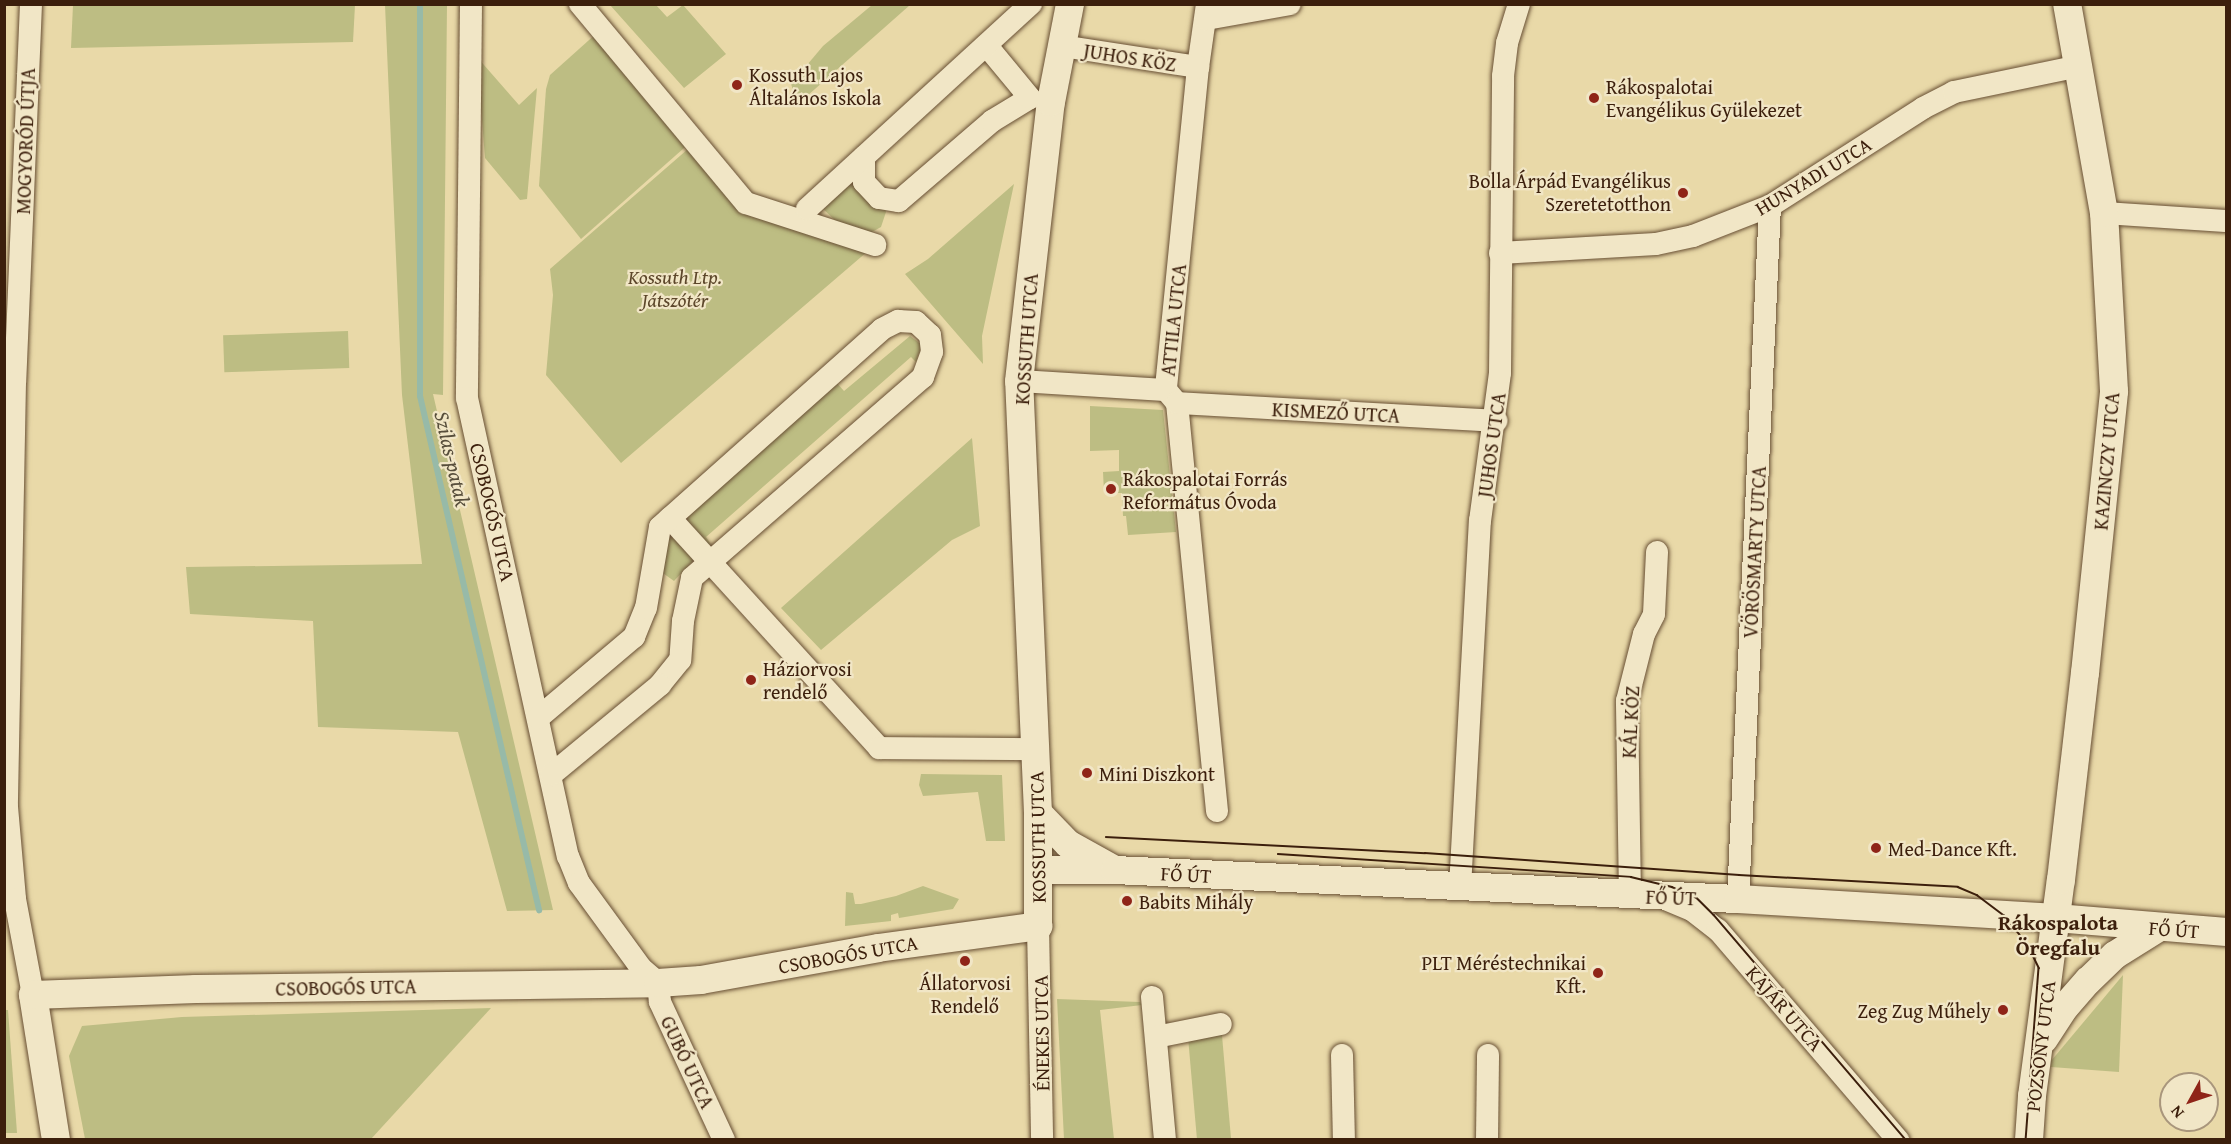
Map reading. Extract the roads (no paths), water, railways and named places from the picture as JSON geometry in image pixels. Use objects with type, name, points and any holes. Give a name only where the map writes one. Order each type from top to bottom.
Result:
[{"type":"street","name":"MOGYORÓD ÚTJA","points":[[31,4],[10,375],[7,807],[15,899],[33,995]]},
{"type":"street","name":"CSOBOGÓS UTCA","points":[[471,4],[467,398],[568,855],[579,883],[641,968],[658,983]]},
{"type":"street","points":[[580,4],[746,203],[875,245]]},
{"type":"street","points":[[807,209],[1031,4]]},
{"type":"street","name":"KOSSUTH UTCA","points":[[1038,926],[1038,813],[1019,381],[1041,100],[1062,46],[1070,4]]},
{"type":"street","points":[[1206,12],[1290,4]]},
{"type":"street","name":"JUHOS UTCA","points":[[1460,888],[1480,521],[1496,421],[1500,373],[1503,76],[1508,43],[1519,4]]},
{"type":"street","name":"KAZINCZY UTCA","points":[[2056,918],[2106,486],[2114,391],[2104,213],[2067,4]]},
{"type":"street","name":"ATTILA UTCA","points":[[1206,12],[1198,67],[1172,396],[1217,811]]},
{"type":"street","points":[[864,158],[864,183],[879,198],[899,201],[992,122],[1041,100],[987,46]]},
{"type":"street","name":"JUHOS KÖZ","points":[[1062,46],[1198,67]]},
{"type":"street","name":"HUNYADI UTCA","points":[[1500,253],[1656,244],[1693,236],[1770,206],[1923,108],[1954,92],[2079,66]]},
{"type":"street","name":"VÖRÖSMARTY UTCA","points":[[1738,899],[1770,206]]},
{"type":"street","points":[[2104,213],[2226,220]]},
{"type":"street","points":[[538,717],[634,637],[646,608],[660,527],[882,329],[898,321],[916,322],[930,335],[932,352],[923,377],[692,578],[683,621],[680,660],[660,685],[551,775]]},
{"type":"street","name":"KISMEZŐ UTCA","points":[[1019,381],[1172,396],[1496,421]]},
{"type":"street","name":"KOSSUTH UTCA","points":[[670,518],[879,748],[1035,749]]},
{"type":"street","name":"KÁL KÖZ","points":[[1630,896],[1627,701],[1641,644],[1654,614],[1658,552]]},
{"type":"street","name":"FŐ ÚT","points":[[1038,813],[1068,844],[1115,870]]},
{"type":"street","name":"FŐ ÚT","points":[[1038,870],[1115,870],[1630,896],[1738,899],[2056,918],[2226,932]]},
{"type":"street","name":"KAJÁR UTCA","points":[[1658,896],[1692,910],[1718,930],[1898,1140]]},
{"type":"street","name":"POZSONY UTCA","points":[[2029,1140],[2038,1049],[2056,918]]},
{"type":"street","name":"CSOBOGÓS UTCA","points":[[33,995],[196,989],[658,983],[701,980],[878,948],[1038,926]]},
{"type":"street","name":"ÉNEKES UTCA","points":[[1038,926],[1042,1140]]},
{"type":"street","points":[[2038,1049],[2065,1007],[2088,981],[2115,955],[2158,928]]},
{"type":"street","name":"GUBÓ UTCA","points":[[658,983],[660,1002],[724,1140]]},
{"type":"street","points":[[33,995],[56,1140]]},
{"type":"street","points":[[1152,997],[1165,1140]]},
{"type":"street","points":[[1156,1037],[1221,1024]]},
{"type":"street","points":[[1487,1140],[1488,1054]]},
{"type":"street","points":[[1342,1055],[1344,1140]]},
{"type":"waterway","name":"Szilas-patak","points":[[420,4],[420,396],[539,910]]},
{"type":"tram line","points":[[1106,837],[1425,853],[1739,875],[1958,887],[1977,895],[2004,915],[2027,943],[2039,968],[2026,1140]]},
{"type":"tram line","points":[[1278,854],[1631,877],[1672,887],[1697,898],[1906,1140]]},
{"type":"place","name":"Kossuth Lajos Általános Iskola","points":[[737,85]]},
{"type":"place","name":"Rákospalotai Evangélikus Gyülekezet","points":[[1594,98]]},
{"type":"place","name":"Bolla Árpád Evangélikus Szeretetotthon","points":[[1683,193]]},
{"type":"place","name":"Rákospalotai Forrás Református Óvoda","points":[[1111,489]]},
{"type":"place","name":"Háziorvosi rendelő","points":[[751,680]]},
{"type":"place","name":"Mini Diszkont","points":[[1087,773]]},
{"type":"place","name":"Med-Dance Kft.","points":[[1876,848]]},
{"type":"place","name":"Babits Mihály","points":[[1127,901]]},
{"type":"place","name":"Állatorvosi Rendelő","points":[[965,961]]},
{"type":"place","name":"PLT Méréstechnikai Kft.","points":[[1598,973]]},
{"type":"place","name":"Zeg Zug Műhely","points":[[2003,1010]]},
{"type":"district","name":"Rákospalota Öregfalu","points":[[2058,934]]},
{"type":"park label","name":"Kossuth Ltp. Játszótér","points":[[675,288]]}]
